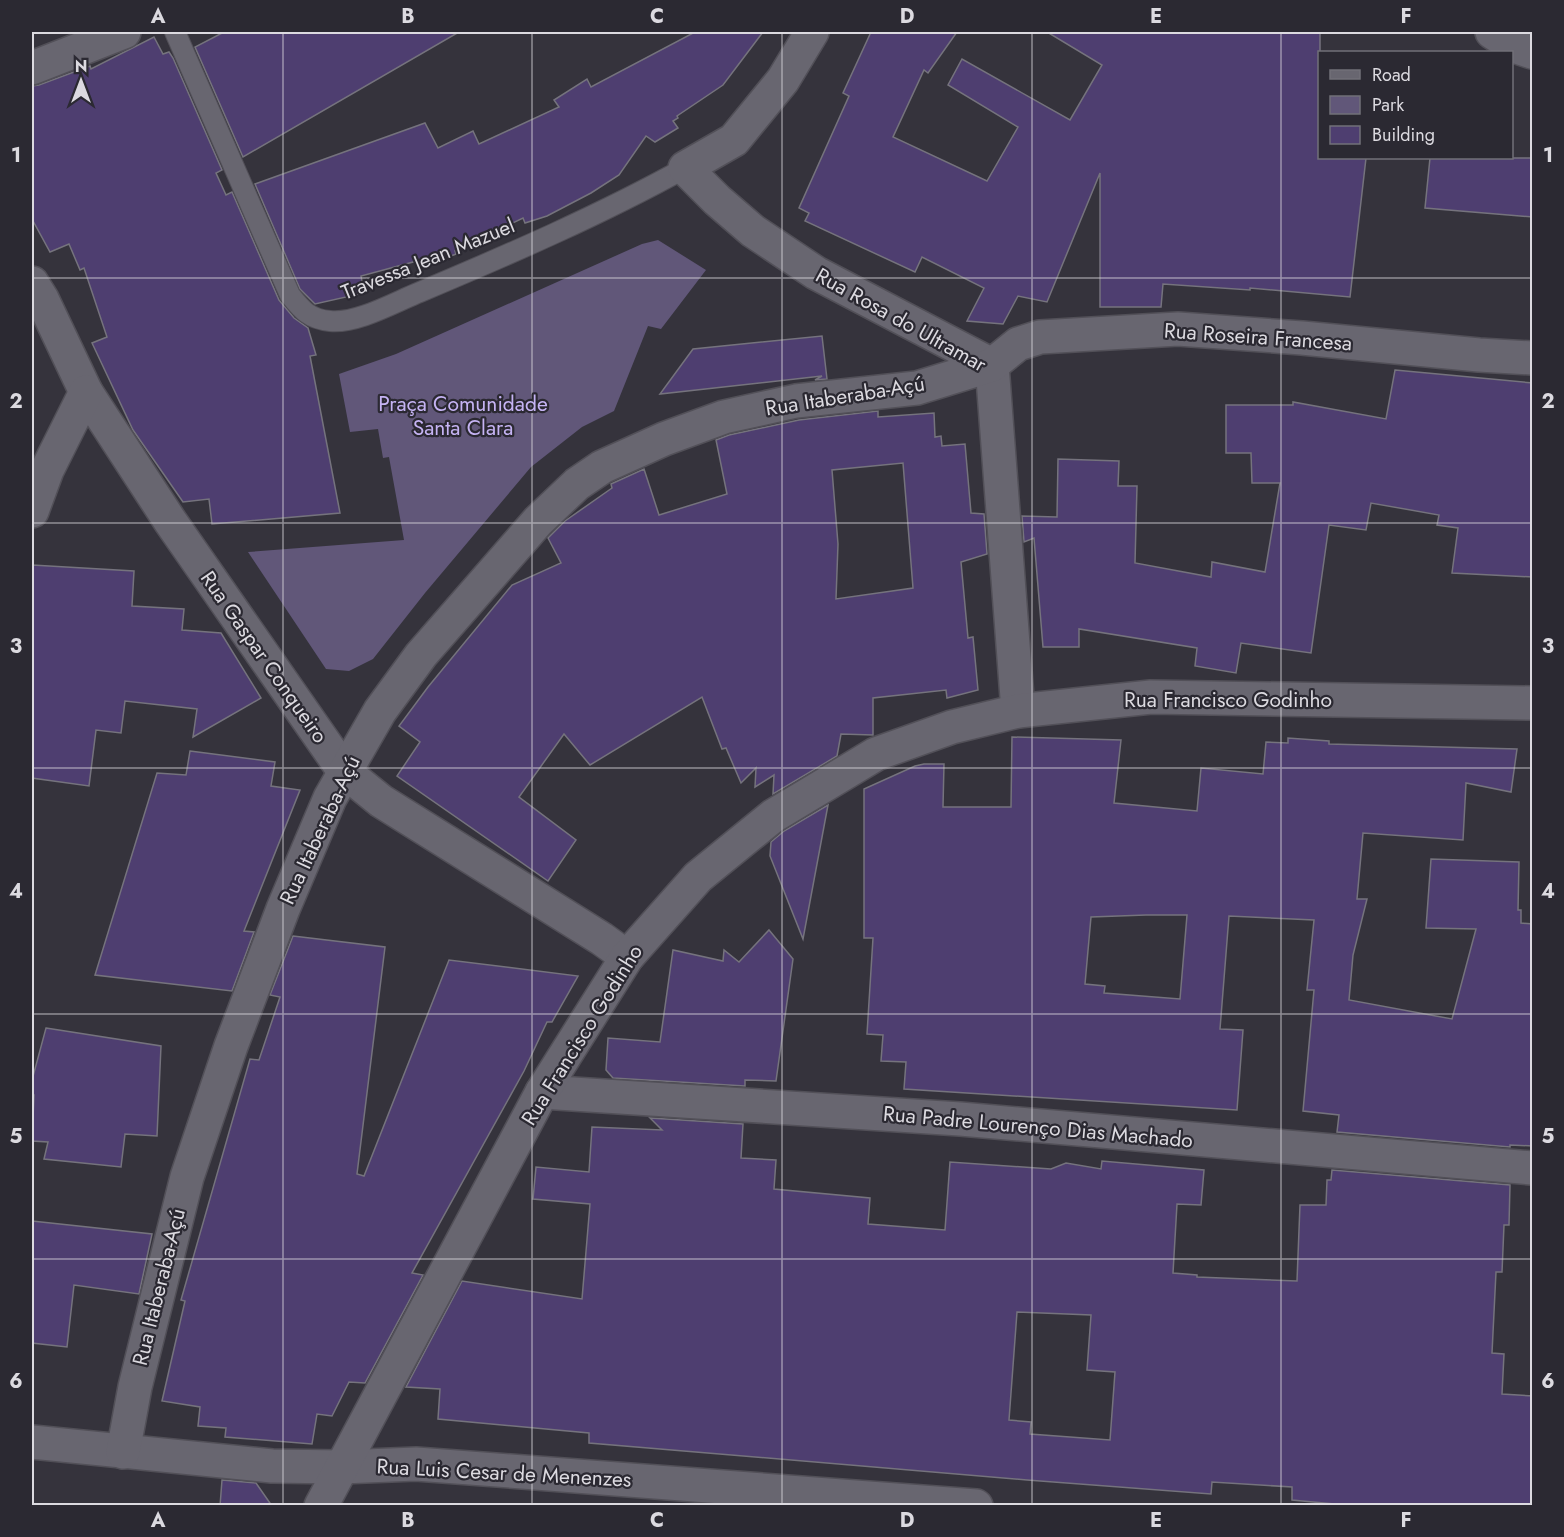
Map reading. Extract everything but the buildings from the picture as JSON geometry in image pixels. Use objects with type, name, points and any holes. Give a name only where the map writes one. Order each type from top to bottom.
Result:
[{"type":"street","points":[[32,68],[124,32]]},
{"type":"street","points":[[685,168],[734,140],[783,80],[812,32]]},
{"type":"street","points":[[1492,32],[1514,46],[1533,52]]},
{"type":"street","name":"Rua Rosa do Ultramar","points":[[685,168],[753,231],[816,273],[992,365],[1018,711]]},
{"type":"street","name":"Rua Gaspar Conqueiro","points":[[32,283],[42,299],[86,392],[170,521],[344,771],[381,801],[602,939],[627,957]]},
{"type":"street","name":"Rua Roseira Francesa","points":[[992,365],[1018,344],[1040,337],[1178,329],[1533,358]]},
{"type":"street","name":"Rua Itaberaba-Açú","points":[[123,1452],[135,1387],[187,1177],[231,1046],[283,909],[330,798],[380,711],[421,655],[538,521],[577,484],[602,467],[664,439],[724,417],[796,400],[917,388],[992,365]]},
{"type":"street","points":[[32,511],[46,470],[86,392]]},
{"type":"street","name":"Rua Francisco Godinho","points":[[321,1506],[542,1092],[627,957],[698,877],[773,816],[876,754],[952,727],[1018,711],[1151,697],[1533,703]]},
{"type":"street","name":"Rua Padre Lourenço Dias Machado","points":[[542,1092],[960,1119],[1533,1168]]},
{"type":"street","name":"Rua Luis Cesar de Menenzes","points":[[32,1442],[272,1466],[341,1467],[416,1464],[976,1506]]},
{"type":"lane","name":"Travessa Jean Mazuel","points":[[175,32],[290,296],[305,315],[331,322],[358,318],[494,261],[685,168]]},
{"type":"green space","name":"Praça Comunidade Santa Clara","points":[[658,240],[706,270],[661,329],[648,326],[614,411],[582,427],[531,467],[373,659],[349,671],[326,669],[248,552],[404,540],[389,457],[383,458],[378,429],[350,432],[339,374],[396,354],[642,244]]}]
